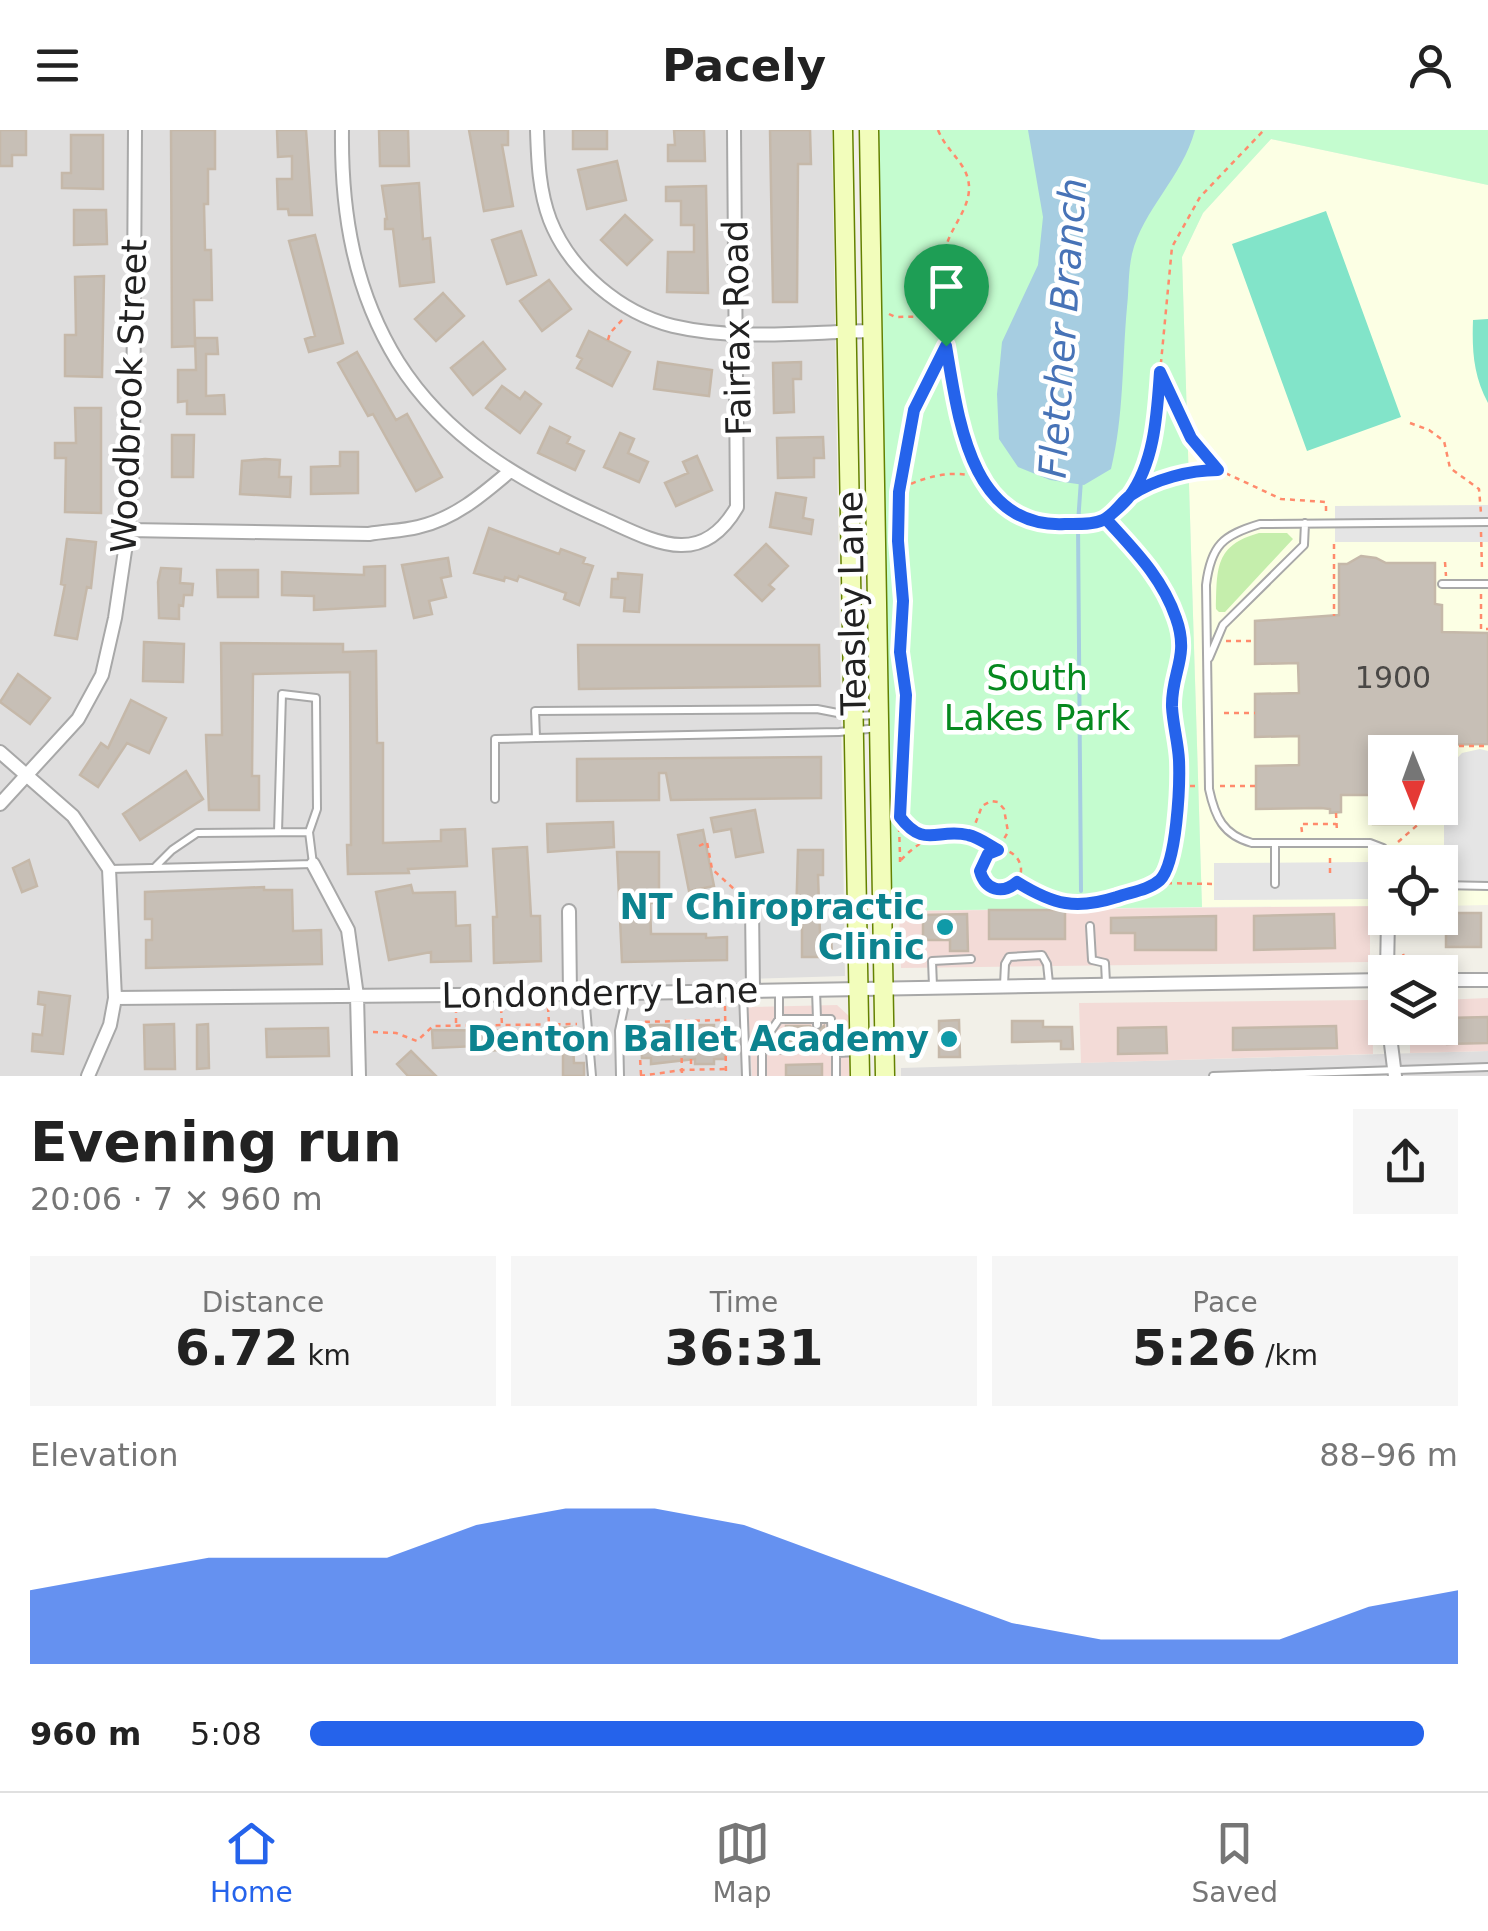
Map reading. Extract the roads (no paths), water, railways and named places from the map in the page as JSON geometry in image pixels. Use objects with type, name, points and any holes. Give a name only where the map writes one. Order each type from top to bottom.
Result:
[{"type":"main road","name":"Teasley Lane","points":[[844,130],[860,1076]]},
{"type":"main road","name":"Teasley Lane","points":[[868,130],[885,1076]]},
{"type":"street","name":"Woodbrook Street","points":[[0,804],[78,719],[102,675],[115,618],[128,530],[133,459],[135,130]]},
{"type":"street","points":[[128,530],[370,534],[399,531],[447,517],[509,472],[468,442],[415,385],[371,311],[346,222],[341,182],[342,130]]},
{"type":"street","points":[[537,130],[539,176],[551,222],[580,268],[623,307],[673,326],[738,334],[872,331]]},
{"type":"street","name":"Fairfax Road","points":[[509,472],[546,493],[662,544],[679,546],[704,541],[728,523],[737,507],[739,492],[734,130]]},
{"type":"street","points":[[0,752],[73,816],[109,869],[115,998],[110,1024],[88,1076]]},
{"type":"street","points":[[314,864],[348,930],[357,996],[358,1076]]},
{"type":"street","points":[[748,991],[752,908]]},
{"type":"street","points":[[568,911],[570,994]]},
{"type":"street","name":"Londonderry Lane","points":[[115,998],[1368,980]]},
{"type":"street","points":[[1458,980],[1488,980]]},
{"type":"street","points":[[1391,1045],[1395,1074]]},
{"type":"lane","points":[[1375,845],[1274,844],[1238,839],[1222,826],[1209,789],[1206,584],[1210,558],[1226,537],[1260,524],[1488,522]]},
{"type":"lane","points":[[1207,664],[1222,625],[1304,544],[1305,524]]},
{"type":"lane","points":[[1442,584],[1488,584]]},
{"type":"lane","points":[[109,869],[314,864],[309,832],[318,809],[316,698],[282,694],[278,832]]},
{"type":"lane","points":[[536,738],[535,711],[816,709],[853,722],[879,721]]},
{"type":"lane","points":[[495,800],[495,739],[879,721]]},
{"type":"lane","points":[[156,866],[197,833],[309,832]]},
{"type":"lane","points":[[1274,844],[1275,884]]},
{"type":"lane","points":[[1458,885],[1488,886]]},
{"type":"lane","points":[[1090,926],[1092,960],[1105,962],[1106,984]]},
{"type":"lane","points":[[1004,986],[1005,964],[1017,955],[1042,955],[1049,986]]},
{"type":"lane","points":[[932,987],[932,961],[971,959]]},
{"type":"lane","points":[[816,990],[817,1022]]},
{"type":"lane","points":[[746,1076],[748,991]]},
{"type":"lane","points":[[762,1076],[762,1044],[779,1019],[779,991]]},
{"type":"lane","points":[[620,1076],[620,1031],[628,993]]},
{"type":"lane","points":[[585,994],[592,1076]]},
{"type":"lane","points":[[779,1019],[830,1019],[836,1076]]},
{"type":"lane","points":[[762,1050],[818,1045],[859,1052]]},
{"type":"lane","points":[[1213,1076],[1395,1074],[1488,1067]]},
{"type":"water","points":[[1028,130],[1195,130],[1181,163],[1137,238],[1129,274],[1120,409],[1111,469],[1084,485],[1050,480],[1018,467],[999,439],[997,394],[1002,342],[1038,265],[1043,217]]},
{"type":"waterway","name":"Fletcher Branch","points":[[1081,480],[1081,891]]},
{"type":"place","name":"NT Chiropractic Clinic","points":[[945,927]]},
{"type":"place","name":"Denton Ballet Academy","points":[[949,1039]]},
{"type":"park label","name":"South Lakes Park","points":[[1037,698]]}]
